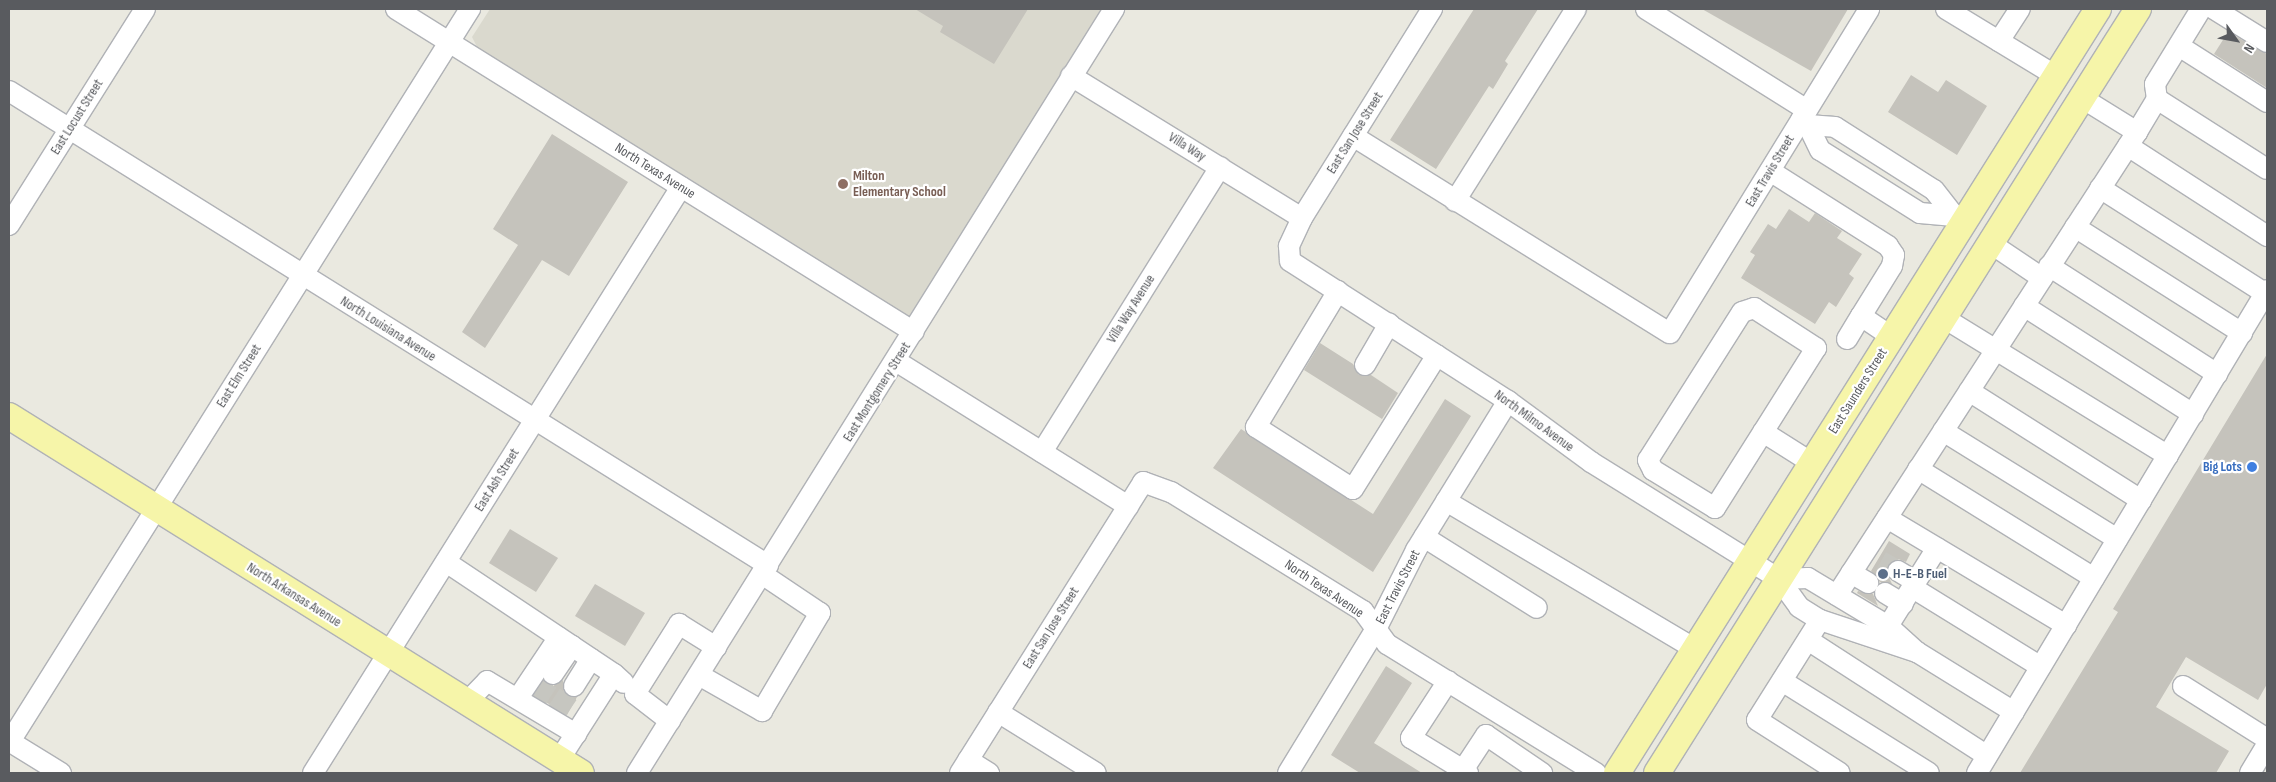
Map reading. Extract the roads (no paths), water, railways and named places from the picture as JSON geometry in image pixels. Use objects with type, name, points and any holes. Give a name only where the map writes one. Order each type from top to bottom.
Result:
[{"type":"main road","name":"East Saunders Street","points":[[1617,773],[1892,336],[1959,220],[2056,76],[2098,9]]},
{"type":"main road","points":[[1657,773],[2138,9]]},
{"type":"main road","points":[[1938,327],[1928,315],[1964,252],[1968,234],[1959,220]]},
{"type":"main road","name":"North Arkansas Avenue","points":[[9,416],[570,767]]},
{"type":"main road","points":[[1633,773],[1638,763],[1642,734]]},
{"type":"street","name":"East Locust Street","points":[[9,225],[145,9]]},
{"type":"street","name":"North Texas Avenue","points":[[396,9],[914,332]]},
{"type":"street","name":"East Elm Street","points":[[9,742],[470,9]]},
{"type":"street","name":"East Montgomery Street","points":[[637,773],[896,361],[1114,9]]},
{"type":"street","name":"East San Jose Street","points":[[1290,261],[1289,246],[1302,218],[1432,9]]},
{"type":"street","points":[[1353,136],[1456,201],[1576,9]]},
{"type":"street","points":[[1646,9],[1805,119],[1835,127],[1934,190],[1959,220]]},
{"type":"street","name":"East Travis Street","points":[[1456,201],[1670,333],[1770,171],[1805,119],[1869,9]]},
{"type":"street","points":[[1946,9],[2056,76]]},
{"type":"street","points":[[1999,41],[2018,9]]},
{"type":"street","points":[[1868,583],[1881,561],[1886,518],[2132,139],[2156,99],[2156,84],[2201,9]]},
{"type":"street","points":[[2214,9],[2267,42]]},
{"type":"street","points":[[2179,46],[2267,102]]},
{"type":"street","name":"Villa Way","points":[[1071,76],[1302,218]]},
{"type":"street","name":"North Louisiana Avenue","points":[[9,91],[534,420],[765,570],[820,613],[762,711],[699,675]]},
{"type":"street","points":[[2082,98],[2132,139],[2267,236]]},
{"type":"street","points":[[2156,99],[2267,169]]},
{"type":"street","points":[[1805,119],[1820,150],[1920,213],[1959,220]]},
{"type":"street","name":"Villa Way Avenue","points":[[1042,452],[1220,167]]},
{"type":"street","points":[[1770,171],[1888,246],[1894,254],[1892,266],[1847,339]]},
{"type":"street","name":"East Ash Street","points":[[313,773],[681,187]]},
{"type":"street","points":[[1977,773],[2266,292],[2100,188]]},
{"type":"street","points":[[2075,227],[2242,332]]},
{"type":"street","points":[[1990,243],[2046,272],[2217,374]]},
{"type":"street","name":"North Milmo Avenue","points":[[1290,261],[1508,401],[1591,462],[1779,580]]},
{"type":"street","points":[[1338,292],[1256,427],[1353,489],[1437,355]]},
{"type":"street","points":[[2024,306],[2193,414]]},
{"type":"street","points":[[1754,308],[1816,348],[1763,432],[1715,508],[1653,470],[1648,460],[1742,312],[1754,308]]},
{"type":"street","points":[[1861,316],[1892,336]]},
{"type":"street","points":[[1365,365],[1389,324]]},
{"type":"street","points":[[1938,327],[1996,348],[2168,456]]},
{"type":"street","points":[[896,361],[1128,506]]},
{"type":"street","points":[[1969,391],[2141,500]]},
{"type":"street","name":"East Travis Street","points":[[1288,773],[1376,629],[1424,538],[1508,401]]},
{"type":"street","points":[[1943,431],[2117,539]]},
{"type":"street","points":[[1763,432],[1812,464]]},
{"type":"street","points":[[1918,469],[2094,578]]},
{"type":"street","name":"North Texas Avenue","points":[[1143,482],[1171,492],[1363,611],[1387,644],[1596,773]]},
{"type":"street","name":"East San Jose Street","points":[[964,767],[1143,482]]},
{"type":"street","points":[[1665,508],[1679,486]]},
{"type":"street","points":[[1446,501],[1695,648]]},
{"type":"street","points":[[1886,518],[2066,625]]},
{"type":"street","points":[[1424,538],[1537,608]]},
{"type":"street","points":[[1888,626],[1937,548]]},
{"type":"street","points":[[1881,561],[1910,591],[2041,667]]},
{"type":"street","points":[[446,562],[614,674],[635,694],[670,721]]},
{"type":"street","points":[[1779,580],[1808,578],[1888,626],[1917,652],[2014,712]]},
{"type":"street","points":[[1779,580],[1799,607],[1820,620],[1917,652]]},
{"type":"street","points":[[1836,595],[1868,583],[1910,591]]},
{"type":"street","points":[[1820,620],[1757,720],[1840,773]]},
{"type":"street","points":[[635,694],[679,624],[716,647]]},
{"type":"street","points":[[1808,640],[1987,756]]},
{"type":"street","points":[[554,674],[565,642]]},
{"type":"street","points":[[529,701],[565,642]]},
{"type":"street","points":[[574,686],[591,658]]},
{"type":"street","points":[[570,767],[576,734],[614,674]]},
{"type":"street","points":[[467,702],[487,680],[554,715],[576,734]]},
{"type":"street","points":[[1448,681],[1411,738],[1466,772],[1486,736],[1542,773]]},
{"type":"street","points":[[1782,681],[1929,773]]},
{"type":"street","points":[[2183,686],[2267,739]]},
{"type":"street","points":[[998,712],[1096,773]]},
{"type":"street","points":[[9,742],[61,773]]},
{"type":"street","points":[[2250,773],[2267,745]]},
{"type":"street","points":[[964,767],[989,773]]},
{"type":"tunnel","points":[[1881,561],[1898,571]]},
{"type":"tunnel","points":[[537,699],[553,674]]},
{"type":"tunnel","points":[[557,711],[574,686]]},
{"type":"place","name":"Milton Elementary School","points":[[843,184]]},
{"type":"place","name":"Big Lots","points":[[2252,467]]},
{"type":"place","name":"H-E-B Fuel","points":[[1883,574]]}]
